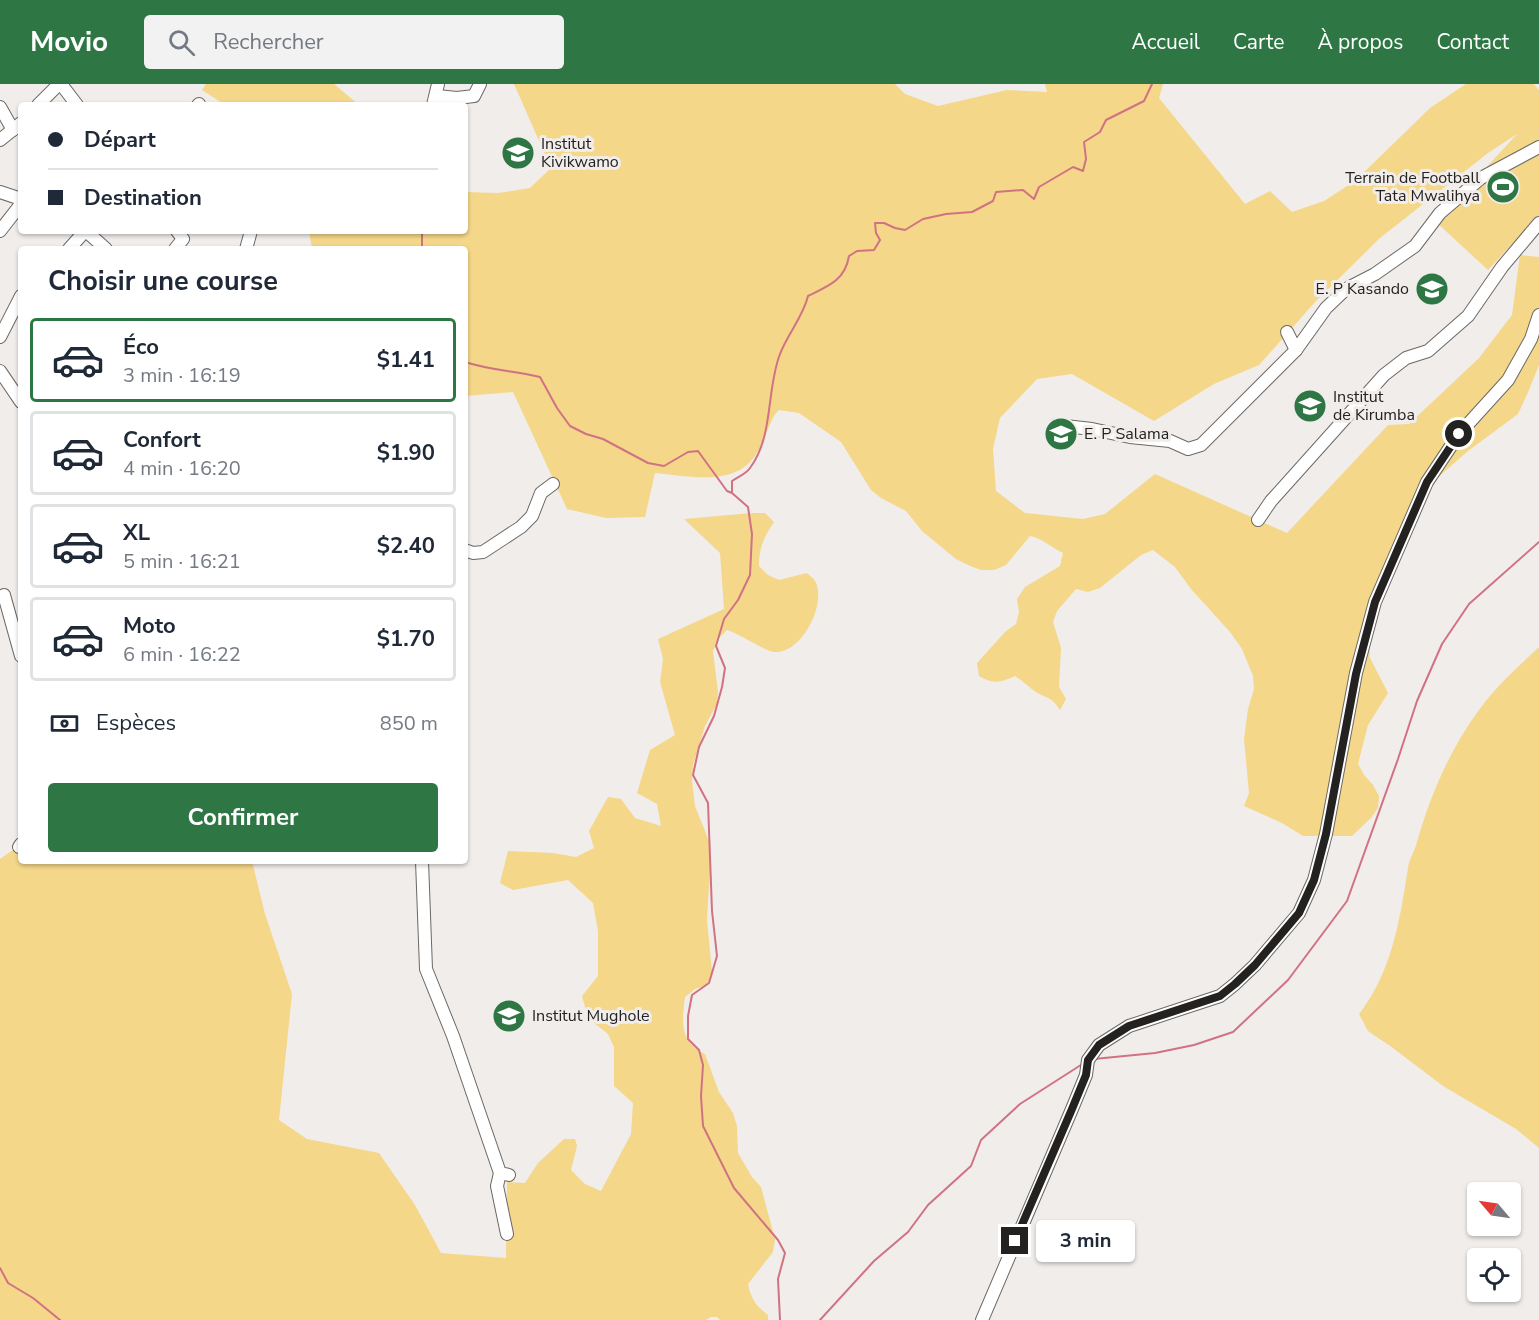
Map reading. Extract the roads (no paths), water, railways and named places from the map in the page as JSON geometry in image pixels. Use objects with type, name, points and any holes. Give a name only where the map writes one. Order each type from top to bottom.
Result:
[{"type":"street","points":[[41,102],[60,84],[75,102]]},
{"type":"street","points":[[436,95],[457,98],[474,96],[480,84]]},
{"type":"street","points":[[0,107],[17,126],[0,140]]},
{"type":"street","points":[[1056,425],[1170,441],[1188,449],[1201,445],[1296,350],[1326,308],[1346,289],[1375,274],[1415,246],[1440,213],[1481,178],[1539,147]]},
{"type":"street","points":[[0,192],[18,199]]},
{"type":"street","points":[[0,231],[18,208]]},
{"type":"street","points":[[1258,520],[1271,501],[1384,375],[1406,358],[1428,351],[1468,316],[1502,267],[1539,223]]},
{"type":"street","points":[[72,246],[83,234]]},
{"type":"street","points":[[89,234],[103,246]]},
{"type":"street","points":[[0,337],[18,302]]},
{"type":"street","points":[[982,1320],[1086,1075],[1088,1060],[1099,1045],[1129,1026],[1220,996],[1255,965],[1299,913],[1314,880],[1326,834],[1356,674],[1375,602],[1427,482],[1459,434],[1508,380],[1531,339],[1539,315]]},
{"type":"street","points":[[1287,332],[1296,350]]},
{"type":"street","points":[[0,371],[18,394]]},
{"type":"street","points":[[468,551],[483,552],[521,527],[532,516],[541,493],[553,484]]},
{"type":"street","points":[[0,597],[4,595],[18,645]]},
{"type":"street","points":[[422,864],[426,969],[504,1174],[497,1186],[507,1234]]},
{"type":"waterway","points":[[780,1320],[778,1279],[785,1253],[778,1240],[734,1188],[703,1126],[701,1096],[703,1065],[699,1050],[688,1039],[688,1016],[692,995],[709,983],[717,956],[712,911],[708,803],[693,775],[699,747],[714,716],[722,687],[725,668],[716,646],[724,619],[738,600],[750,575],[752,534],[748,507],[732,493],[732,481],[744,474],[758,455],[763,442],[780,354],[803,311],[808,296],[840,277],[849,256],[857,251],[874,250],[880,240],[876,233],[875,223],[884,223],[905,230],[923,219],[972,212],[993,201],[996,192],[1023,190],[1034,199],[1039,187],[1073,167],[1083,171],[1086,159],[1084,142],[1100,132],[1106,120],[1144,101],[1152,84]]},
{"type":"waterway","points":[[422,234],[422,246]]},
{"type":"waterway","points":[[468,363],[540,377],[570,426],[603,439],[648,463],[664,466],[688,452],[698,451],[727,491],[732,493]]},
{"type":"waterway","points":[[1094,1059],[1155,1053],[1194,1045],[1233,1032],[1288,980],[1347,901],[1417,701],[1442,644],[1469,604],[1539,542]]},
{"type":"waterway","points":[[820,1320],[874,1261],[908,1232],[928,1205],[971,1166],[981,1140],[1020,1104],[1084,1063]]},
{"type":"waterway","points":[[0,1268],[8,1283],[33,1298],[60,1320]]},
{"type":"place","name":"Institut Kivikwamo","points":[[518,153]]},
{"type":"place","name":"Terrain de Football Tata Mwalihya","points":[[1503,187]]},
{"type":"place","name":"E. P Kasando","points":[[1432,289]]},
{"type":"place","name":"Institut de Kirumba","points":[[1310,406]]},
{"type":"place","name":"E. P Salama","points":[[1061,434]]},
{"type":"place","name":"Institut Mughole","points":[[509,1016]]}]
